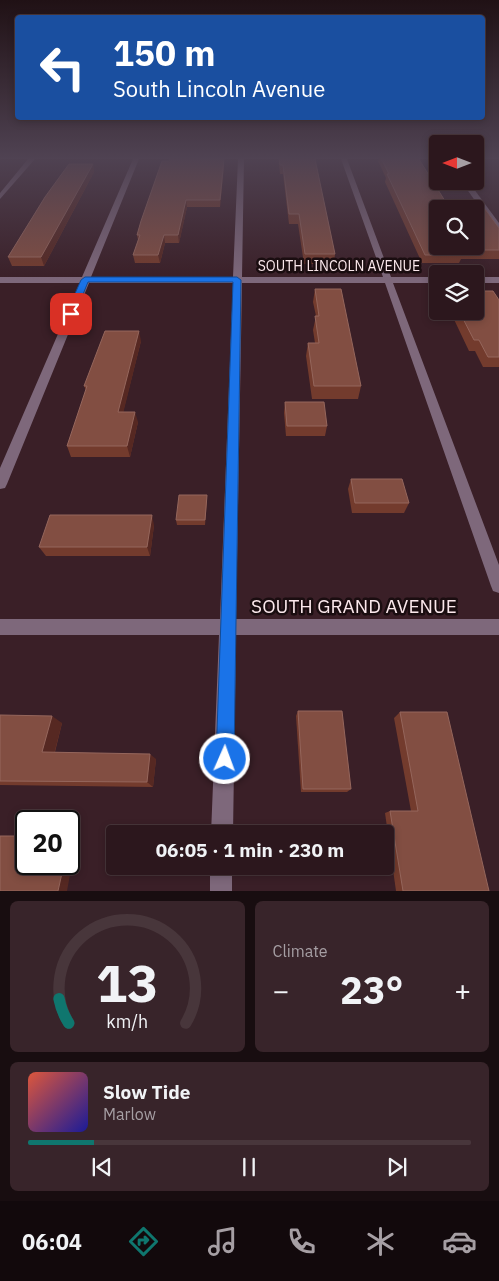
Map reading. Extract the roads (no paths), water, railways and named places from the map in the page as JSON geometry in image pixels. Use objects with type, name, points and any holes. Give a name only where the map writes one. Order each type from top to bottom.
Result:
[{"type":"street","points":[[0,484],[120,198]]},
{"type":"street","points":[[222,825],[240,198]]},
{"type":"street","points":[[359,198],[499,586]]},
{"type":"street","points":[[476,198],[499,228]]},
{"type":"street","name":"SOUTH LINCOLN AVENUE","points":[[0,280],[429,280]]},
{"type":"street","points":[[484,280],[499,280]]},
{"type":"street","name":"SOUTH GRAND AVENUE","points":[[0,628],[499,627]]},
{"type":"street","points":[[221,875],[221,891]]}]
